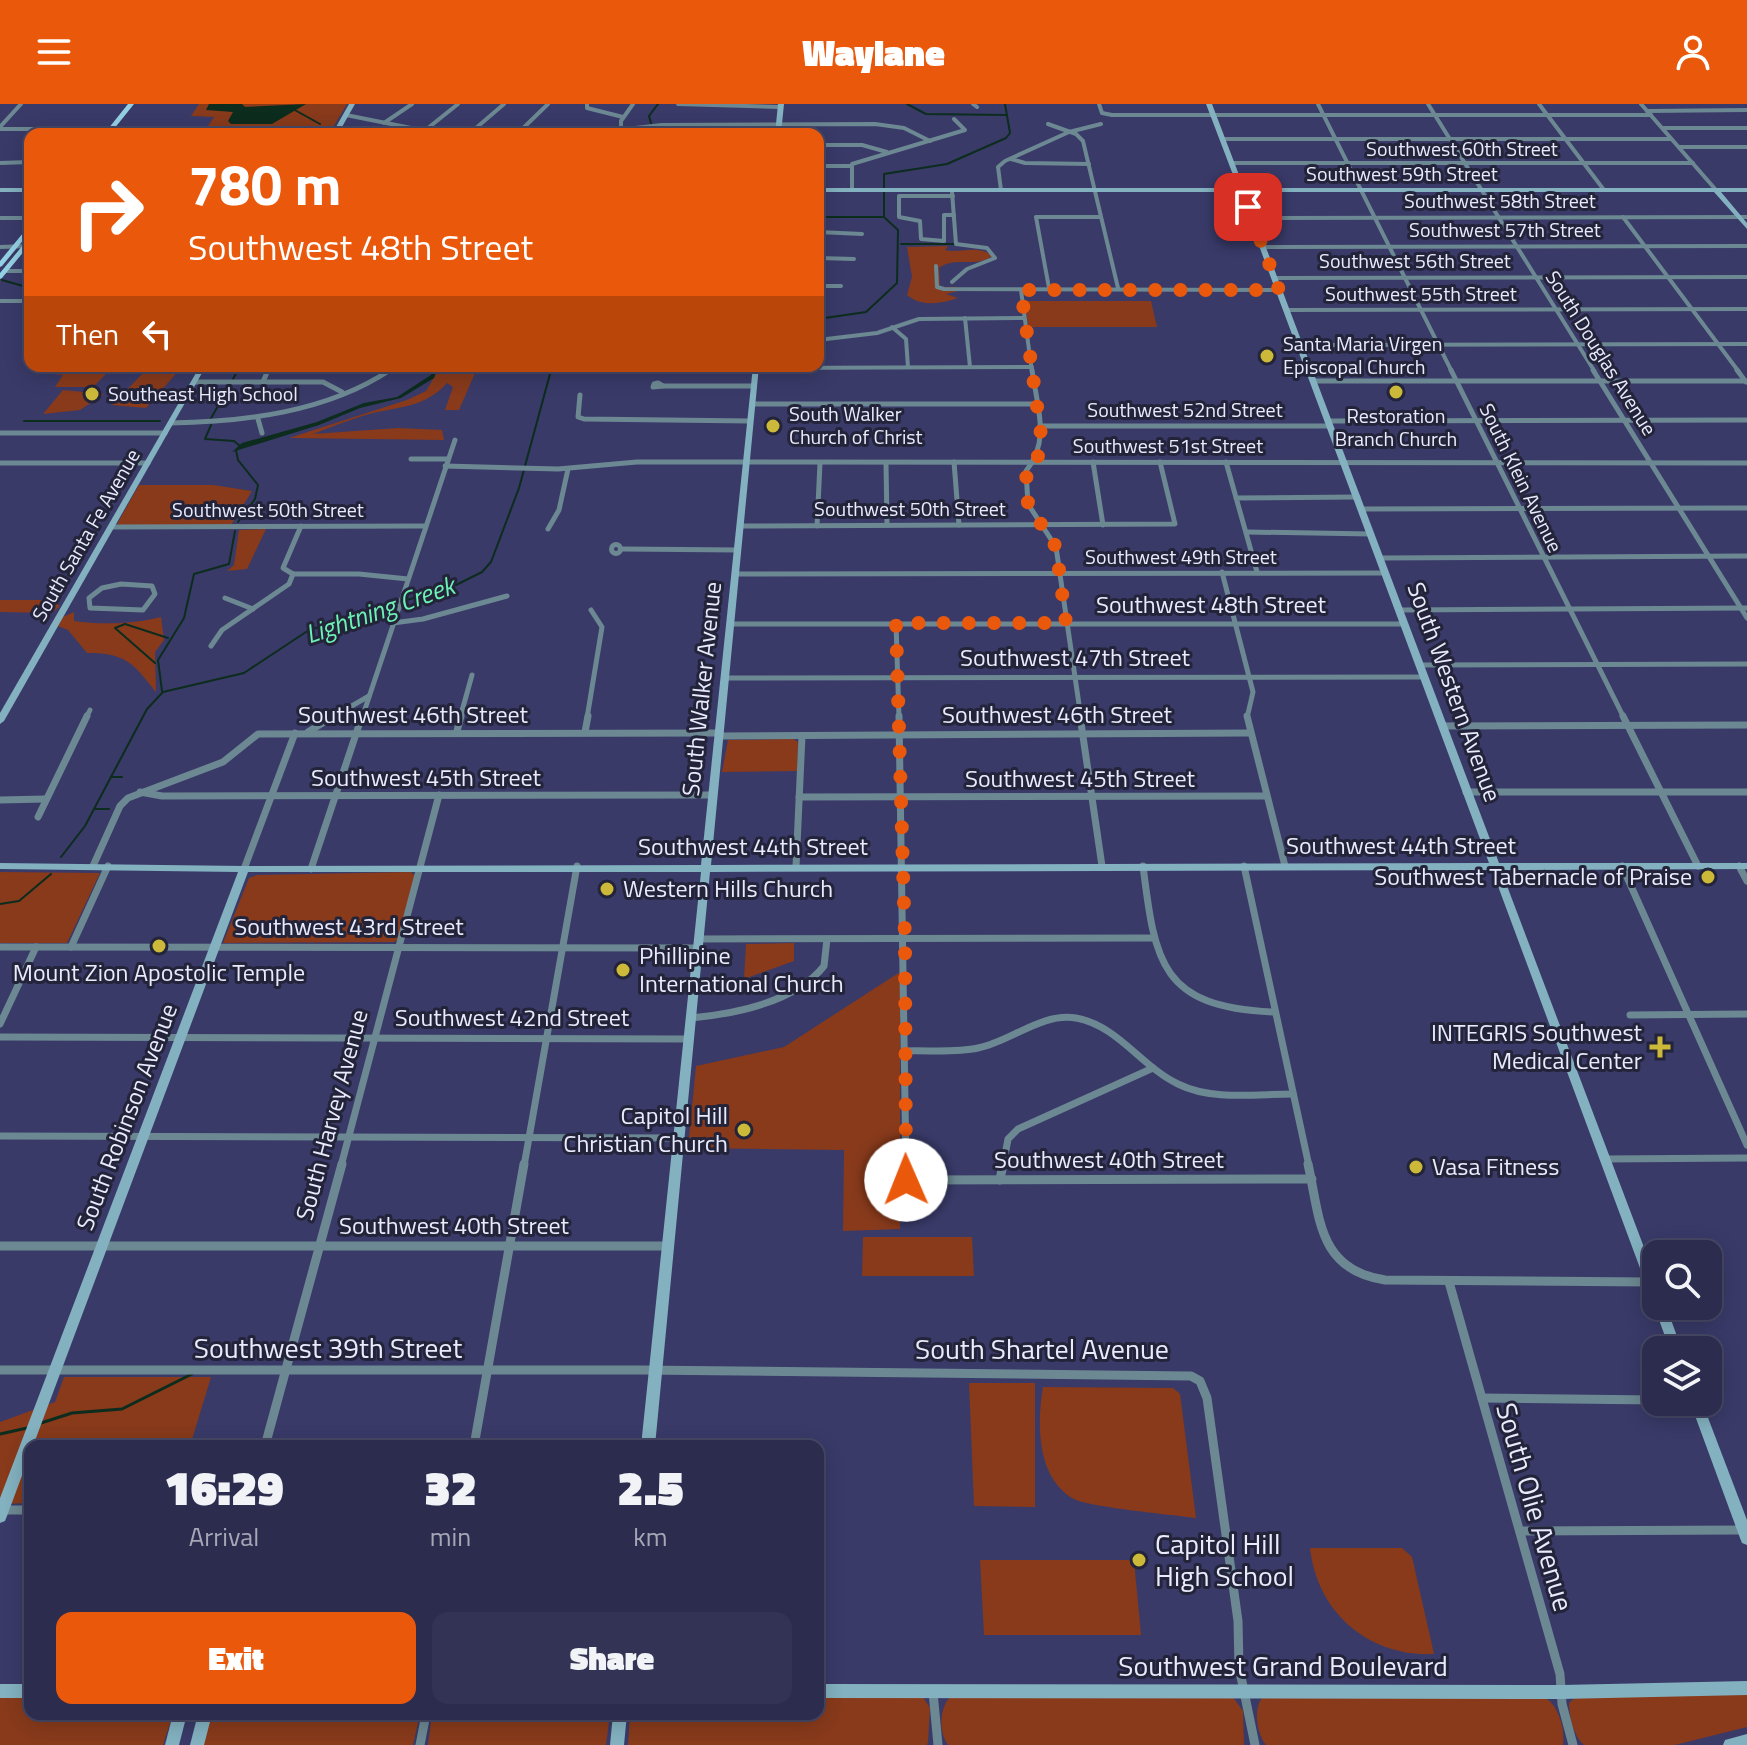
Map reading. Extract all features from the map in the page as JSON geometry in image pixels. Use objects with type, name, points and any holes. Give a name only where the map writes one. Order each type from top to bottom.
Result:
[{"type":"main road","points":[[114,128],[131,104]]},
{"type":"main road","points":[[115,128],[140,104]]},
{"type":"main road","points":[[338,128],[352,104]]},
{"type":"main road","name":"South Western Avenue","points":[[1209,104],[1642,1258]]},
{"type":"main road","points":[[778,128],[780,106]]},
{"type":"main road","points":[[0,190],[24,190]]},
{"type":"main road","name":"Southwest 59th Street","points":[[824,190],[952,193],[1001,190],[1747,190]]},
{"type":"main road","points":[[1716,190],[1743,217],[1747,227]]},
{"type":"main road","points":[[2,271],[24,235]]},
{"type":"main road","points":[[2,271],[24,248]]},
{"type":"main road","name":"South Santa Fe Avenue","points":[[0,721],[200,372]]},
{"type":"main road","name":"South Walker Avenue","points":[[649,1440],[755,372]]},
{"type":"main road","name":"Southwest 44th Street","points":[[0,866],[311,869],[421,866],[1743,866]]},
{"type":"main road","name":"South Robinson Avenue","points":[[29,1440],[244,869]]},
{"type":"main road","points":[[1701,1416],[1746,1534]]},
{"type":"main road","name":"South Robinson Avenue","points":[[1,1513],[24,1452]]},
{"type":"main road","name":"Southwest Grand Boulevard","points":[[824,1691],[1561,1692],[1747,1688]]},
{"type":"main road","points":[[0,1691],[24,1691]]},
{"type":"main road","points":[[172,1745],[178,1720]]},
{"type":"main road","points":[[197,1745],[203,1720]]},
{"type":"main road","points":[[617,1745],[619,1720]]},
{"type":"main road","points":[[1730,1745],[1747,1741]]},
{"type":"street","points":[[0,128],[21,104]]},
{"type":"street","points":[[384,123],[412,104]]},
{"type":"street","points":[[428,128],[458,104]]},
{"type":"street","points":[[476,128],[504,104]]},
{"type":"street","points":[[523,128],[548,104]]},
{"type":"street","points":[[587,104],[587,108],[594,112],[623,117]]},
{"type":"street","points":[[621,128],[623,117],[633,104]]},
{"type":"street","points":[[1099,104],[1104,114],[1213,116],[1548,115],[1747,110]]},
{"type":"street","name":"South Klein Avenue","points":[[1318,104],[1625,725],[1698,866]]},
{"type":"street","name":"South Douglas Avenue","points":[[1428,104],[1708,556],[1744,608],[1747,618]]},
{"type":"street","points":[[1539,104],[1604,190]]},
{"type":"street","points":[[1641,104],[1716,190]]},
{"type":"street","points":[[678,105],[780,106]]},
{"type":"street","points":[[346,115],[406,128]]},
{"type":"street","points":[[824,166],[851,166],[965,130],[954,119]]},
{"type":"street","points":[[1048,124],[1082,137],[1118,288]]},
{"type":"street","points":[[1001,190],[998,167],[1069,132],[1101,124]]},
{"type":"street","points":[[631,128],[662,125],[888,125],[930,141]]},
{"type":"street","points":[[0,128],[24,129]]},
{"type":"street","points":[[1663,128],[1747,128]]},
{"type":"street","points":[[1222,139],[1671,139]]},
{"type":"street","points":[[824,145],[862,145],[887,153]]},
{"type":"street","points":[[1679,147],[1747,147]]},
{"type":"street","points":[[1011,159],[1025,163],[1089,164]]},
{"type":"street","points":[[0,163],[24,162]]},
{"type":"street","name":"Southwest 60th Street","points":[[1232,163],[1693,163]]},
{"type":"street","points":[[851,166],[852,190]]},
{"type":"street","points":[[952,282],[967,269],[995,258],[987,248],[958,246],[952,193],[897,198],[897,216],[920,221],[923,241],[945,240],[944,215],[954,215]]},
{"type":"street","points":[[1049,288],[1036,217],[1100,217]]},
{"type":"street","points":[[1623,217],[1746,382]]},
{"type":"street","name":"Southwest 58th Street","points":[[1253,218],[1743,217]]},
{"type":"street","points":[[0,218],[24,218]]},
{"type":"street","points":[[824,232],[862,234]]},
{"type":"street","points":[[0,247],[24,245]]},
{"type":"street","name":"Southwest 57th Street","points":[[1263,247],[1747,246]]},
{"type":"street","points":[[824,258],[854,259]]},
{"type":"street","points":[[936,266],[939,289],[1279,290]]},
{"type":"street","points":[[2,271],[24,271]]},
{"type":"street","name":"Southwest 56th Street","points":[[1275,278],[1747,277]]},
{"type":"street","points":[[824,286],[841,286]]},
{"type":"street","points":[[1021,290],[1041,450],[1025,476],[1028,504],[1044,524],[1056,547],[1102,866]]},
{"type":"street","points":[[0,301],[24,301]]},
{"type":"street","name":"Southwest 55th Street","points":[[1287,310],[1747,309]]},
{"type":"street","points":[[965,318],[970,367]]},
{"type":"street","points":[[824,339],[868,335],[919,319],[1024,318]]},
{"type":"street","points":[[892,327],[906,339],[908,367]]},
{"type":"street","points":[[1300,345],[1747,344]]},
{"type":"street","points":[[824,367],[1032,367]]},
{"type":"street","points":[[263,382],[267,372]]},
{"type":"street","points":[[170,423],[258,419],[291,412],[387,372]]},
{"type":"street","points":[[1314,381],[1746,382]]},
{"type":"street","points":[[194,382],[323,382],[342,392]]},
{"type":"street","points":[[663,386],[754,386]]},
{"type":"street","points":[[580,395],[577,412],[584,419],[750,421]]},
{"type":"street","points":[[752,404],[1037,404]]},
{"type":"street","points":[[258,419],[262,433]]},
{"type":"street","name":"Southwest 52nd Street","points":[[1040,426],[1330,424],[1474,419],[1747,420]]},
{"type":"street","points":[[0,433],[165,433]]},
{"type":"street","points":[[311,869],[455,440]]},
{"type":"street","points":[[411,459],[448,459]]},
{"type":"street","points":[[954,462],[959,525]]},
{"type":"street","points":[[1093,462],[1103,525]]},
{"type":"street","name":"Southwest 50th Street","points":[[740,526],[1175,524],[1160,462]]},
{"type":"street","points":[[1226,462],[1257,572]]},
{"type":"street","points":[[0,463],[148,463]]},
{"type":"street","name":"Southwest 51st Street","points":[[445,466],[536,470],[627,463],[1747,463]]},
{"type":"street","points":[[817,526],[820,463]]},
{"type":"street","points":[[886,463],[887,525]]},
{"type":"street","points":[[548,529],[559,510],[568,469]]},
{"type":"street","points":[[1236,498],[1358,497]]},
{"type":"street","points":[[1362,509],[1747,508]]},
{"type":"street","points":[[301,526],[283,568],[293,574],[350,574],[408,579]]},
{"type":"street","name":"Southwest 50th Street","points":[[111,527],[424,526]]},
{"type":"street","points":[[1247,532],[1371,534]]},
{"type":"street","points":[[622,549],[738,550]]},
{"type":"street","points":[[1380,558],[1747,556]]},
{"type":"street","points":[[1222,572],[1249,675],[1253,699],[1247,718],[1250,733],[1285,866]]},
{"type":"street","name":"Southwest 49th Street","points":[[735,574],[1386,573]]},
{"type":"street","points":[[211,646],[222,630],[289,584],[293,574]]},
{"type":"street","points":[[70,598],[89,598],[102,588],[121,584],[152,586],[152,600],[143,610],[90,608],[89,598]]},
{"type":"street","points":[[395,619],[423,621],[485,599],[507,596]]},
{"type":"street","points":[[225,598],[253,609]]},
{"type":"street","points":[[1400,610],[1744,608]]},
{"type":"street","points":[[585,732],[602,627],[591,610]]},
{"type":"street","points":[[896,623],[904,867],[904,1051],[978,1048],[1060,1016],[1072,1015],[1108,1030],[1153,1068],[1184,1087],[1211,1093],[1293,1094]]},
{"type":"street","name":"Southwest 48th Street","points":[[730,624],[1405,624]]},
{"type":"street","points":[[1420,665],[1747,664]]},
{"type":"street","points":[[457,731],[472,675]]},
{"type":"street","name":"Southwest 47th Street","points":[[725,678],[1425,677]]},
{"type":"street","points":[[306,733],[369,696]]},
{"type":"street","points":[[38,817],[90,710]]},
{"type":"street","points":[[1443,726],[1747,725]]},
{"type":"street","name":"Southwest 46th Street","points":[[140,792],[223,762],[251,736],[295,733],[457,731],[802,736],[1250,733]]},
{"type":"street","name":"South Robinson Avenue","points":[[244,869],[295,733]]},
{"type":"street","points":[[796,867],[802,736]]},
{"type":"street","points":[[93,866],[120,806],[140,792]]},
{"type":"street","name":"Southwest 45th Street","points":[[140,792],[162,796],[713,795]]},
{"type":"street","points":[[1466,792],[1747,792]]},
{"type":"street","name":"South Harvey Avenue","points":[[267,1440],[401,947],[439,795]]},
{"type":"street","name":"Southwest 45th Street","points":[[799,797],[1265,796]]},
{"type":"street","points":[[0,800],[45,799]]},
{"type":"street","points":[[71,947],[108,866]]},
{"type":"street","points":[[475,1440],[577,866]]},
{"type":"street","points":[[1143,866],[1161,964],[1196,994],[1230,1010],[1273,1012]]},
{"type":"street","points":[[1244,866],[1273,1012],[1325,1241],[1335,1259],[1362,1278],[1642,1289]]},
{"type":"street","points":[[1622,866],[1747,1145]]},
{"type":"street","points":[[1743,866],[1747,881]]},
{"type":"street","name":"Southwest 43rd Street","points":[[0,947],[561,948],[827,939],[1154,938]]},
{"type":"street","points":[[691,1018],[747,1009],[815,976],[827,958],[827,939]]},
{"type":"street","points":[[0,1024],[36,947]]},
{"type":"street","points":[[1630,1015],[1747,1014]]},
{"type":"street","name":"Southwest 42nd Street","points":[[0,1037],[688,1039]]},
{"type":"street","name":"Southwest 40th Street","points":[[904,1051],[906,1180],[1312,1179]]},
{"type":"street","points":[[1000,1180],[1008,1139],[1018,1129],[1153,1068]]},
{"type":"street","points":[[0,1136],[679,1138]]},
{"type":"street","points":[[1604,1159],[1747,1158]]},
{"type":"street","name":"Southwest 40th Street","points":[[0,1246],[668,1246]]},
{"type":"street","name":"South Olie Avenue","points":[[1449,1282],[1560,1674],[1573,1745]]},
{"type":"street","name":"Southwest 39th Street","points":[[0,1370],[655,1371]]},
{"type":"street","name":"South Shartel Avenue","points":[[655,1371],[1165,1373],[1196,1378],[1206,1393],[1211,1418],[1238,1621],[1239,1667],[1255,1745]]},
{"type":"street","points":[[1482,1398],[1642,1400]]},
{"type":"street","points":[[1,1513],[24,1511]]},
{"type":"street","points":[[1520,1531],[1746,1534]]},
{"type":"street","points":[[933,1691],[937,1704],[938,1745]]},
{"type":"street","points":[[420,1745],[425,1720]]},
{"type":"shaded area","points":[[199,104],[347,104],[333,128],[207,128],[214,117],[191,116]]},
{"type":"shaded area","points":[[209,104],[242,104],[245,107],[306,104],[272,124],[231,124],[228,121],[233,112],[206,110]]},
{"type":"shaded area","points":[[948,246],[945,250],[975,250],[992,256],[939,268],[940,287],[957,287],[958,291],[946,294],[958,298],[931,303],[907,295],[912,277],[907,247]]},
{"type":"shaded area","points":[[1025,301],[1151,301],[1157,327],[1028,327]]},
{"type":"shaded area","points":[[108,372],[93,387],[55,387],[63,375],[54,374]]},
{"type":"shaded area","points":[[144,372],[177,372],[146,408],[112,405]]},
{"type":"shaded area","points":[[436,372],[434,378],[401,398],[360,408],[319,425],[232,452],[242,443],[317,422],[364,403],[397,397]]},
{"type":"shaded area","points":[[437,372],[475,372],[459,410],[445,410],[453,387],[447,383],[422,401],[365,415],[313,434],[398,428],[442,430],[444,440],[289,438],[407,400],[426,391]]},
{"type":"shaded area","points":[[63,390],[104,394],[80,410],[43,414]]},
{"type":"shaded area","points":[[139,485],[213,485],[252,491],[231,525],[117,524]]},
{"type":"shaded area","points":[[266,529],[247,569],[227,571],[234,565],[239,530]]},
{"type":"shaded area","points":[[0,600],[51,600],[60,606],[52,613],[0,612]]},
{"type":"shaded area","points":[[74,612],[74,621],[95,623],[161,617],[164,640],[155,652],[156,692],[128,662],[111,655],[87,653],[68,630],[58,626],[63,617]]},
{"type":"shaded area","points":[[793,739],[798,742],[797,771],[722,772],[728,740]]},
{"type":"shaded area","points":[[0,872],[100,873],[67,943],[0,943]]},
{"type":"shaded area","points":[[411,872],[415,876],[398,940],[394,942],[223,943],[249,878],[257,875]]},
{"type":"shaded area","points":[[794,943],[794,961],[744,979],[746,944]]},
{"type":"shaded area","points":[[900,972],[900,1229],[843,1231],[844,1150],[688,1148],[696,1066],[784,1047]]},
{"type":"shaded area","points":[[863,1237],[972,1237],[974,1276],[862,1276]]},
{"type":"shaded area","points":[[64,1377],[211,1377],[192,1440],[24,1440],[24,1503],[0,1504],[0,1422],[55,1402]]},
{"type":"shaded area","points":[[969,1383],[1035,1383],[1035,1507],[974,1506]]},
{"type":"shaded area","points":[[1043,1387],[1173,1388],[1180,1394],[1196,1518],[1096,1505],[1074,1499],[1062,1490],[1052,1478],[1042,1448],[1040,1416]]},
{"type":"shaded area","points":[[1310,1548],[1402,1548],[1412,1557],[1434,1654],[1388,1648],[1350,1626],[1335,1611],[1323,1592]]},
{"type":"shaded area","points":[[980,1560],[1134,1560],[1141,1635],[984,1635]]},
{"type":"shaded area","points":[[1747,1693],[1747,1727],[1675,1745],[1584,1745],[1575,1732],[1569,1708],[1569,1703],[1576,1697]]},
{"type":"shaded area","points":[[0,1696],[24,1696],[24,1720],[171,1720],[163,1745],[0,1745]]},
{"type":"shaded area","points":[[824,1696],[923,1697],[930,1708],[927,1745],[628,1745],[630,1720],[824,1720]]},
{"type":"shaded area","points":[[1233,1697],[1243,1711],[1244,1745],[948,1745],[942,1728],[943,1709],[949,1698]]},
{"type":"shaded area","points":[[1262,1698],[1546,1698],[1560,1719],[1563,1745],[1266,1745],[1257,1722]]},
{"type":"shaded area","points":[[209,1720],[419,1720],[413,1745],[203,1745]]},
{"type":"shaded area","points":[[431,1720],[609,1720],[606,1745],[428,1745]]},
{"type":"waterway","points":[[651,123],[649,116],[658,104]]},
{"type":"waterway","points":[[907,104],[926,114],[1006,115]]},
{"type":"waterway","name":"Lightning Creek","points":[[884,217],[884,174],[947,164],[1006,138],[1010,133],[1005,104]]},
{"type":"waterway","points":[[293,109],[320,124]]},
{"type":"waterway","points":[[824,217],[883,217]]},
{"type":"waterway","name":"Lightning Creek","points":[[824,318],[866,312],[897,283],[898,230],[885,218]]},
{"type":"waterway","points":[[901,244],[955,244]]},
{"type":"waterway","points":[[2,280],[24,286]]},
{"type":"waterway","points":[[233,379],[237,372]]},
{"type":"waterway","name":"Lightning Creek","points":[[61,857],[85,826],[147,709],[163,692],[244,673],[309,630],[456,585],[482,572],[491,562],[519,488],[553,372]]},
{"type":"waterway","points":[[210,420],[230,385]]},
{"type":"waterway","points":[[24,421],[160,421]]},
{"type":"waterway","points":[[211,425],[205,439],[234,441],[240,446]]},
{"type":"waterway","points":[[236,450],[238,460],[258,485],[255,499],[238,522]]},
{"type":"waterway","points":[[162,691],[158,660],[184,618],[194,574],[229,564],[235,531]]},
{"type":"waterway","points":[[155,663],[115,628],[125,624],[168,638]]},
{"type":"waterway","points":[[111,777],[122,777]]},
{"type":"waterway","points":[[95,809],[109,809]]},
{"type":"waterway","name":"Lightning Creek","points":[[0,904],[19,901],[51,874]]},
{"type":"waterway","points":[[41,1423],[72,1413],[122,1409],[192,1374]]},
{"type":"waterway","points":[[0,1434],[27,1428]]},
{"type":"place","name":"Santa Maria Virgen Episcopal Church","points":[[1267,356]]},
{"type":"place","name":"Restoration Branch Church","points":[[1396,392]]},
{"type":"place","name":"Southeast High School","points":[[92,394]]},
{"type":"place","name":"South Walker Church of Christ","points":[[773,426]]},
{"type":"place","name":"Southwest Tabernacle of Praise","points":[[1708,877]]},
{"type":"place","name":"Western Hills Church","points":[[607,889]]},
{"type":"place","name":"Mount Zion Apostolic Temple","points":[[159,946]]},
{"type":"place","name":"Phillipine International Church","points":[[623,970]]},
{"type":"place","name":"INTEGRIS Southwest Medical Center","points":[[1660,1047]]},
{"type":"place","name":"Capitol Hill Christian Church","points":[[744,1130]]},
{"type":"place","name":"Vasa Fitness","points":[[1416,1167]]},
{"type":"place","name":"Capitol Hill High School","points":[[1139,1560]]},
{"type":"route","points":[[906,1180],[905,940],[896,623],[1066,623],[1056,547],[1048,529],[1028,504],[1026,471],[1038,456],[1042,442],[1021,290],[1279,290],[1248,207]]}]
